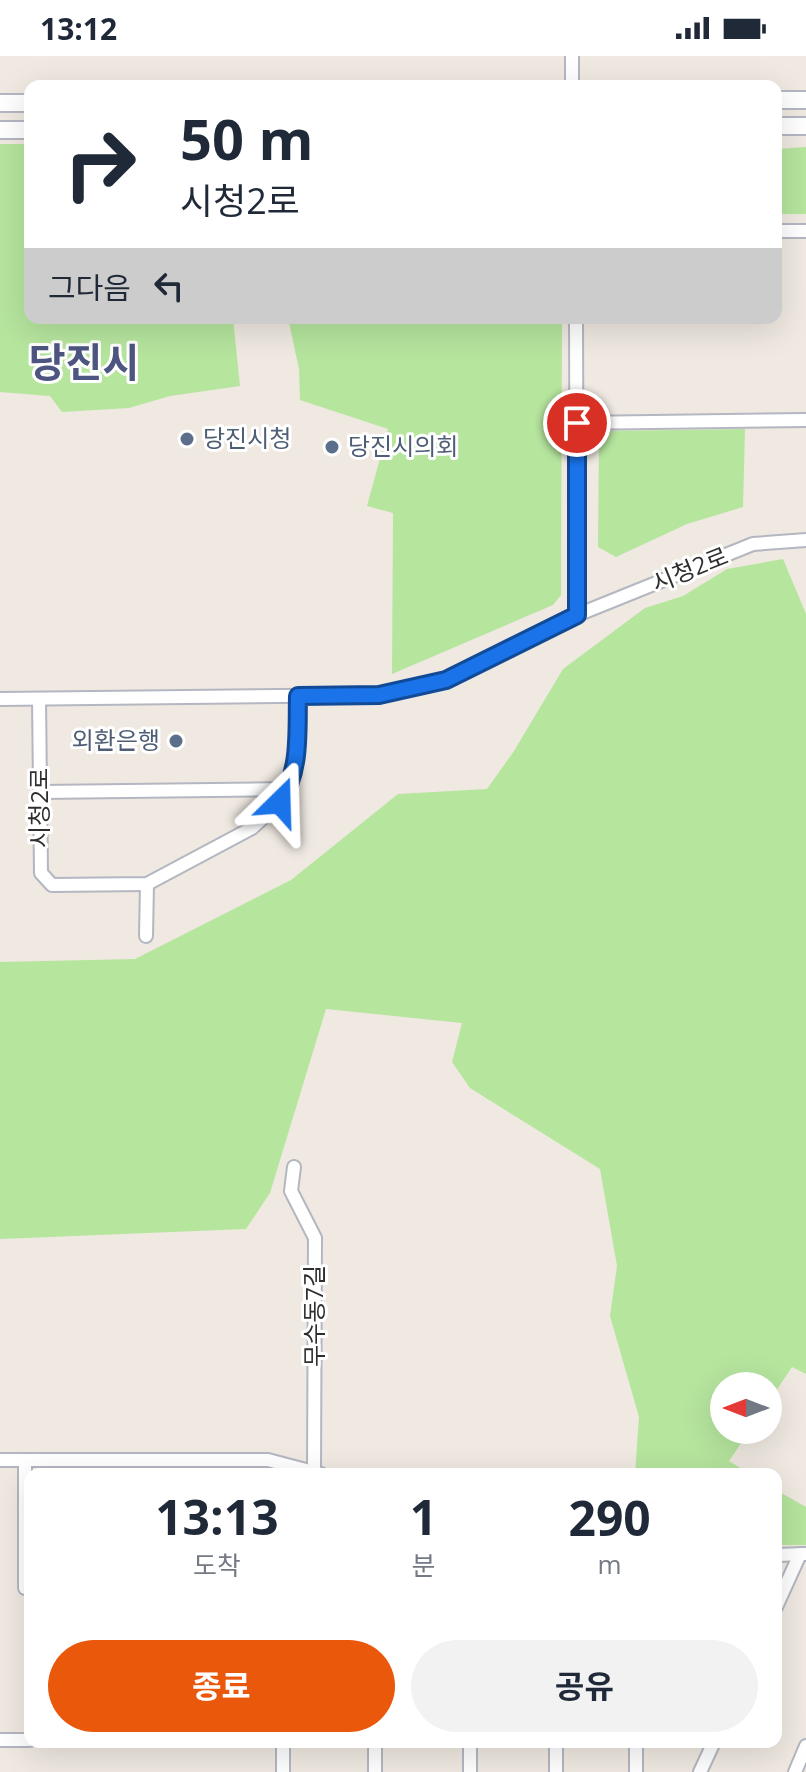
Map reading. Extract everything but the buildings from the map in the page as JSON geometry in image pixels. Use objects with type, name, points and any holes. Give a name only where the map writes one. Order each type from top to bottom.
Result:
[{"type":"street","points":[[572,56],[572,80]]},
{"type":"street","points":[[782,100],[806,100]]},
{"type":"street","points":[[0,103],[24,103]]},
{"type":"street","points":[[782,126],[806,126]]},
{"type":"street","points":[[0,130],[24,130]]},
{"type":"street","points":[[782,231],[806,231]]},
{"type":"street","points":[[576,324],[577,615]]},
{"type":"street","points":[[577,423],[806,420]]},
{"type":"street","name":"시청2로","points":[[0,699],[379,695],[446,680],[577,615],[753,544],[806,540]]},
{"type":"street","points":[[40,792],[289,789],[297,760],[298,696]]},
{"type":"street","name":"시청2로","points":[[39,699],[41,873],[52,885],[147,884],[252,828],[280,802],[289,789]]},
{"type":"street","points":[[252,828],[264,806],[265,792],[257,789]]},
{"type":"street","points":[[146,936],[147,884]]},
{"type":"street","name":"무수동7길","points":[[294,1167],[291,1191],[315,1238],[317,1468]]},
{"type":"street","name":"무수동7길","points":[[0,1460],[268,1460],[279,1468]]},
{"type":"street","points":[[25,1460],[25,1468]]},
{"type":"street","points":[[782,1555],[803,1554],[782,1595]]},
{"type":"street","points":[[0,1740],[24,1740]]},
{"type":"street","points":[[795,1772],[806,1746]]},
{"type":"street","points":[[283,1748],[283,1772]]},
{"type":"street","points":[[375,1748],[375,1772]]},
{"type":"street","points":[[470,1748],[470,1772]]},
{"type":"street","points":[[556,1748],[556,1772]]},
{"type":"street","points":[[636,1748],[636,1772]]},
{"type":"street","points":[[700,1772],[711,1748]]},
{"type":"green space","points":[[0,144],[24,144],[24,324],[234,324],[240,386],[170,396],[129,408],[62,412],[50,396],[0,392]]},
{"type":"green space","points":[[806,147],[806,214],[782,214],[782,149]]},
{"type":"green space","points":[[289,324],[562,324],[561,595],[553,605],[392,674],[393,513],[367,506],[388,429],[300,400],[299,369]]},
{"type":"green space","points":[[745,429],[743,507],[687,524],[616,557],[598,547],[599,440],[606,431]]},
{"type":"green space","points":[[783,559],[806,614],[806,1374],[792,1367],[782,1382],[782,1372],[710,1372],[710,1444],[741,1444],[729,1461],[740,1468],[635,1468],[639,1417],[610,1316],[617,1266],[600,1169],[470,1088],[452,1062],[462,1023],[326,1009],[270,1193],[246,1229],[0,1239],[0,962],[135,959],[291,880],[398,794],[487,789],[514,751],[563,669],[645,608],[683,596],[727,569]]},
{"type":"green space","points":[[782,1493],[806,1507],[806,1545],[782,1545]]},
{"type":"place","name":"당진시청","points":[[187,439]]},
{"type":"place","name":"당진시의회","points":[[332,447]]},
{"type":"place","name":"외환은행","points":[[176,741]]},
{"type":"district","name":"당진시","points":[[84,363]]},
{"type":"route","points":[[280,802],[289,789],[297,760],[298,696],[379,695],[446,680],[577,615],[577,423]]}]
